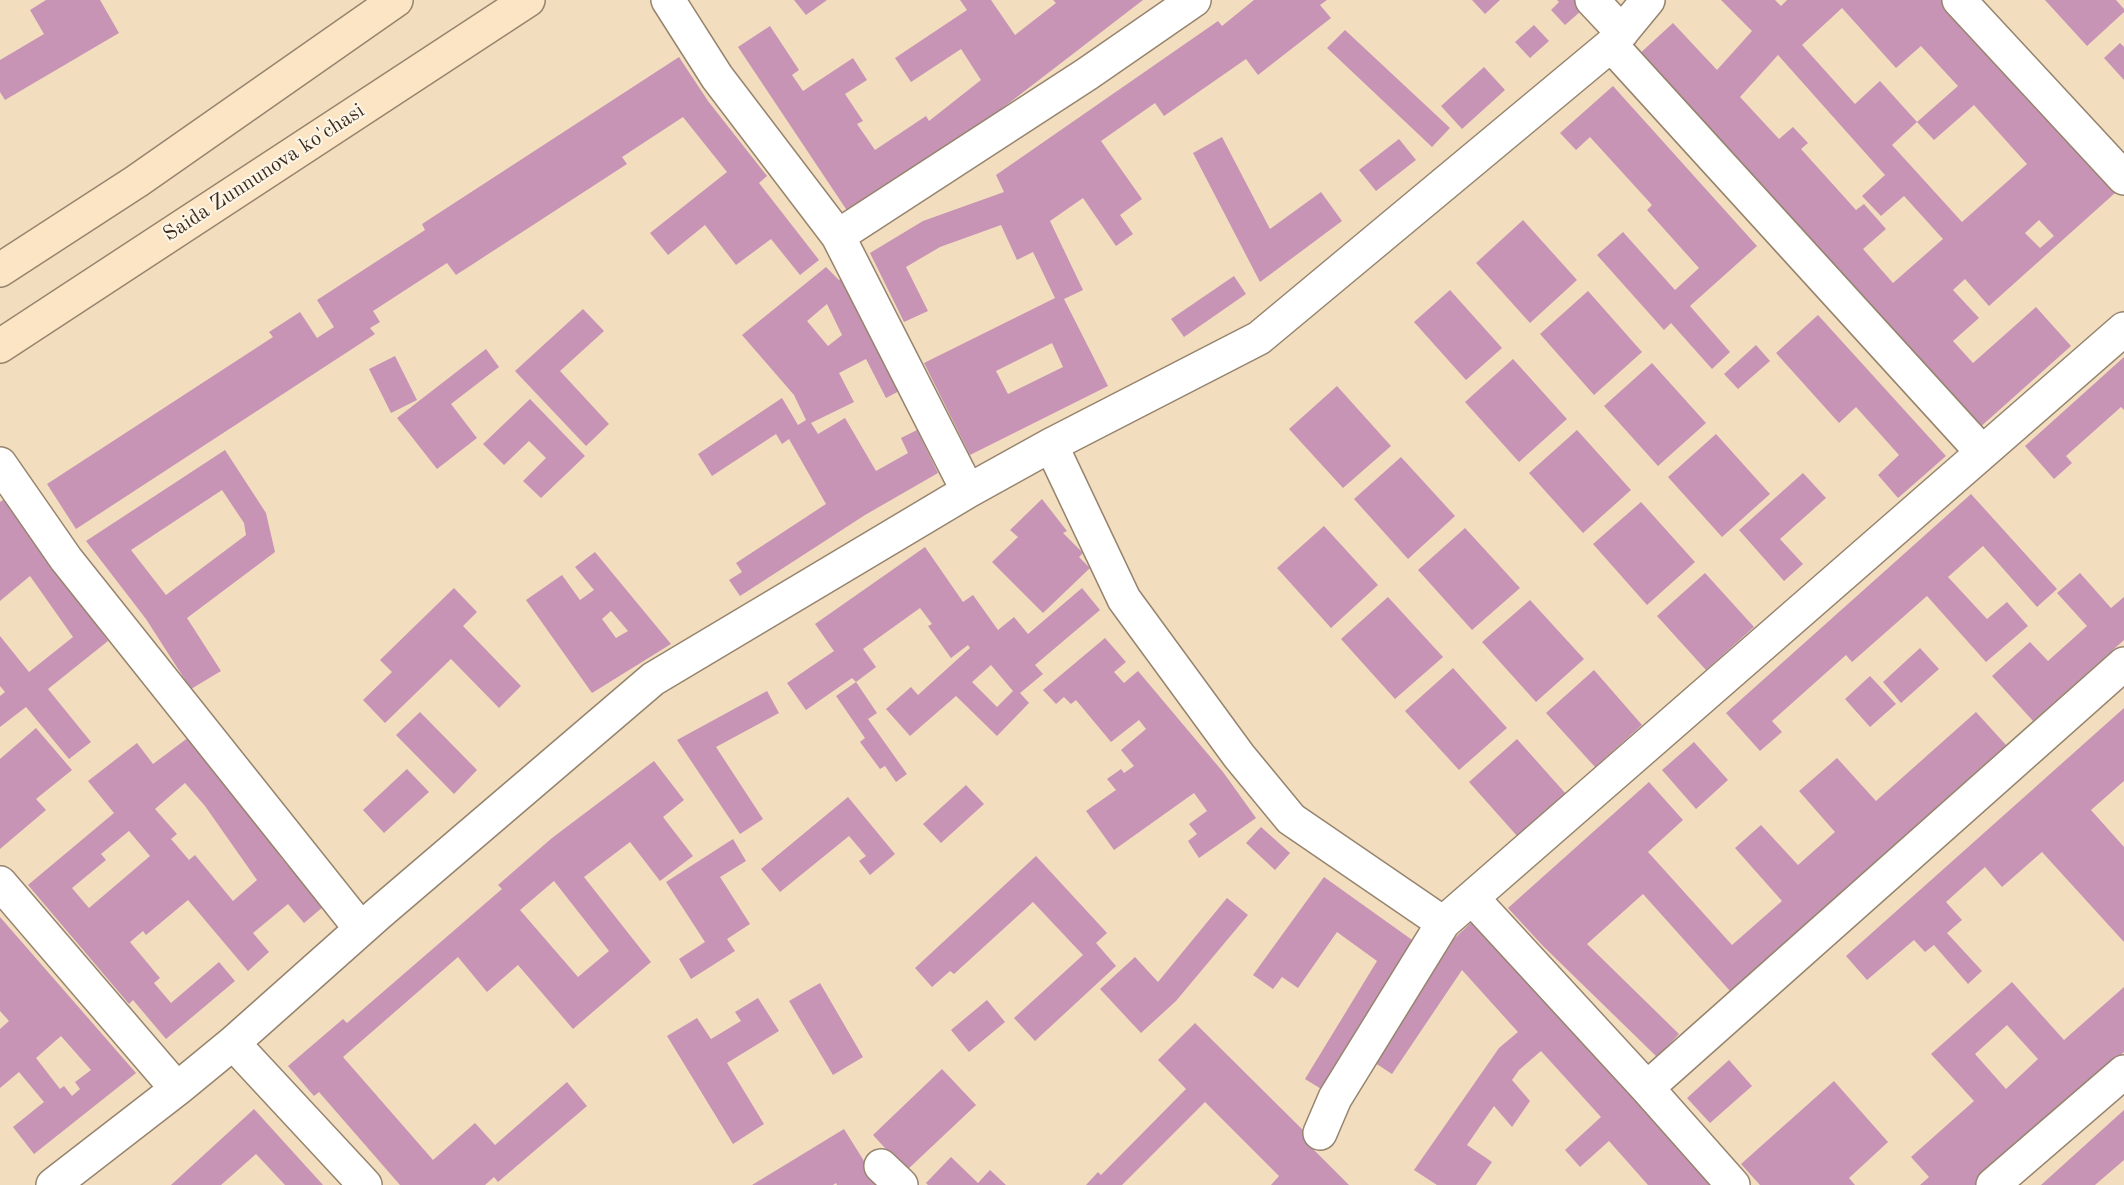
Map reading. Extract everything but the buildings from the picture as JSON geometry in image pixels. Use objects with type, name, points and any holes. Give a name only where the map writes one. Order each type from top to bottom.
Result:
[{"type":"main road","points":[[0,270],[137,181],[396,0]]},
{"type":"main road","name":"Saida Zunnunova ko'chasi","points":[[0,346],[528,0]]},
{"type":"street","points":[[668,0],[717,76],[838,236],[968,491]]},
{"type":"street","points":[[838,236],[1087,74],[1194,0]]},
{"type":"street","points":[[1592,0],[1617,38],[1982,452]]},
{"type":"street","points":[[53,1185],[233,1043],[361,929],[653,679],[968,491],[1051,445],[1259,338],[1617,38],[1648,0]]},
{"type":"street","points":[[1959,0],[2124,178]]},
{"type":"street","points":[[1320,1133],[1335,1098],[1443,923],[2124,329]]},
{"type":"street","points":[[1051,445],[1124,599],[1239,756],[1291,819],[1443,923]]},
{"type":"street","points":[[0,464],[66,559],[361,929]]},
{"type":"street","points":[[1647,1088],[2124,664]]},
{"type":"street","points":[[0,883],[177,1089]]},
{"type":"street","points":[[1472,898],[1733,1185]]},
{"type":"street","points":[[233,1043],[365,1185]]},
{"type":"street","points":[[1993,1185],[2124,1072]]}]
